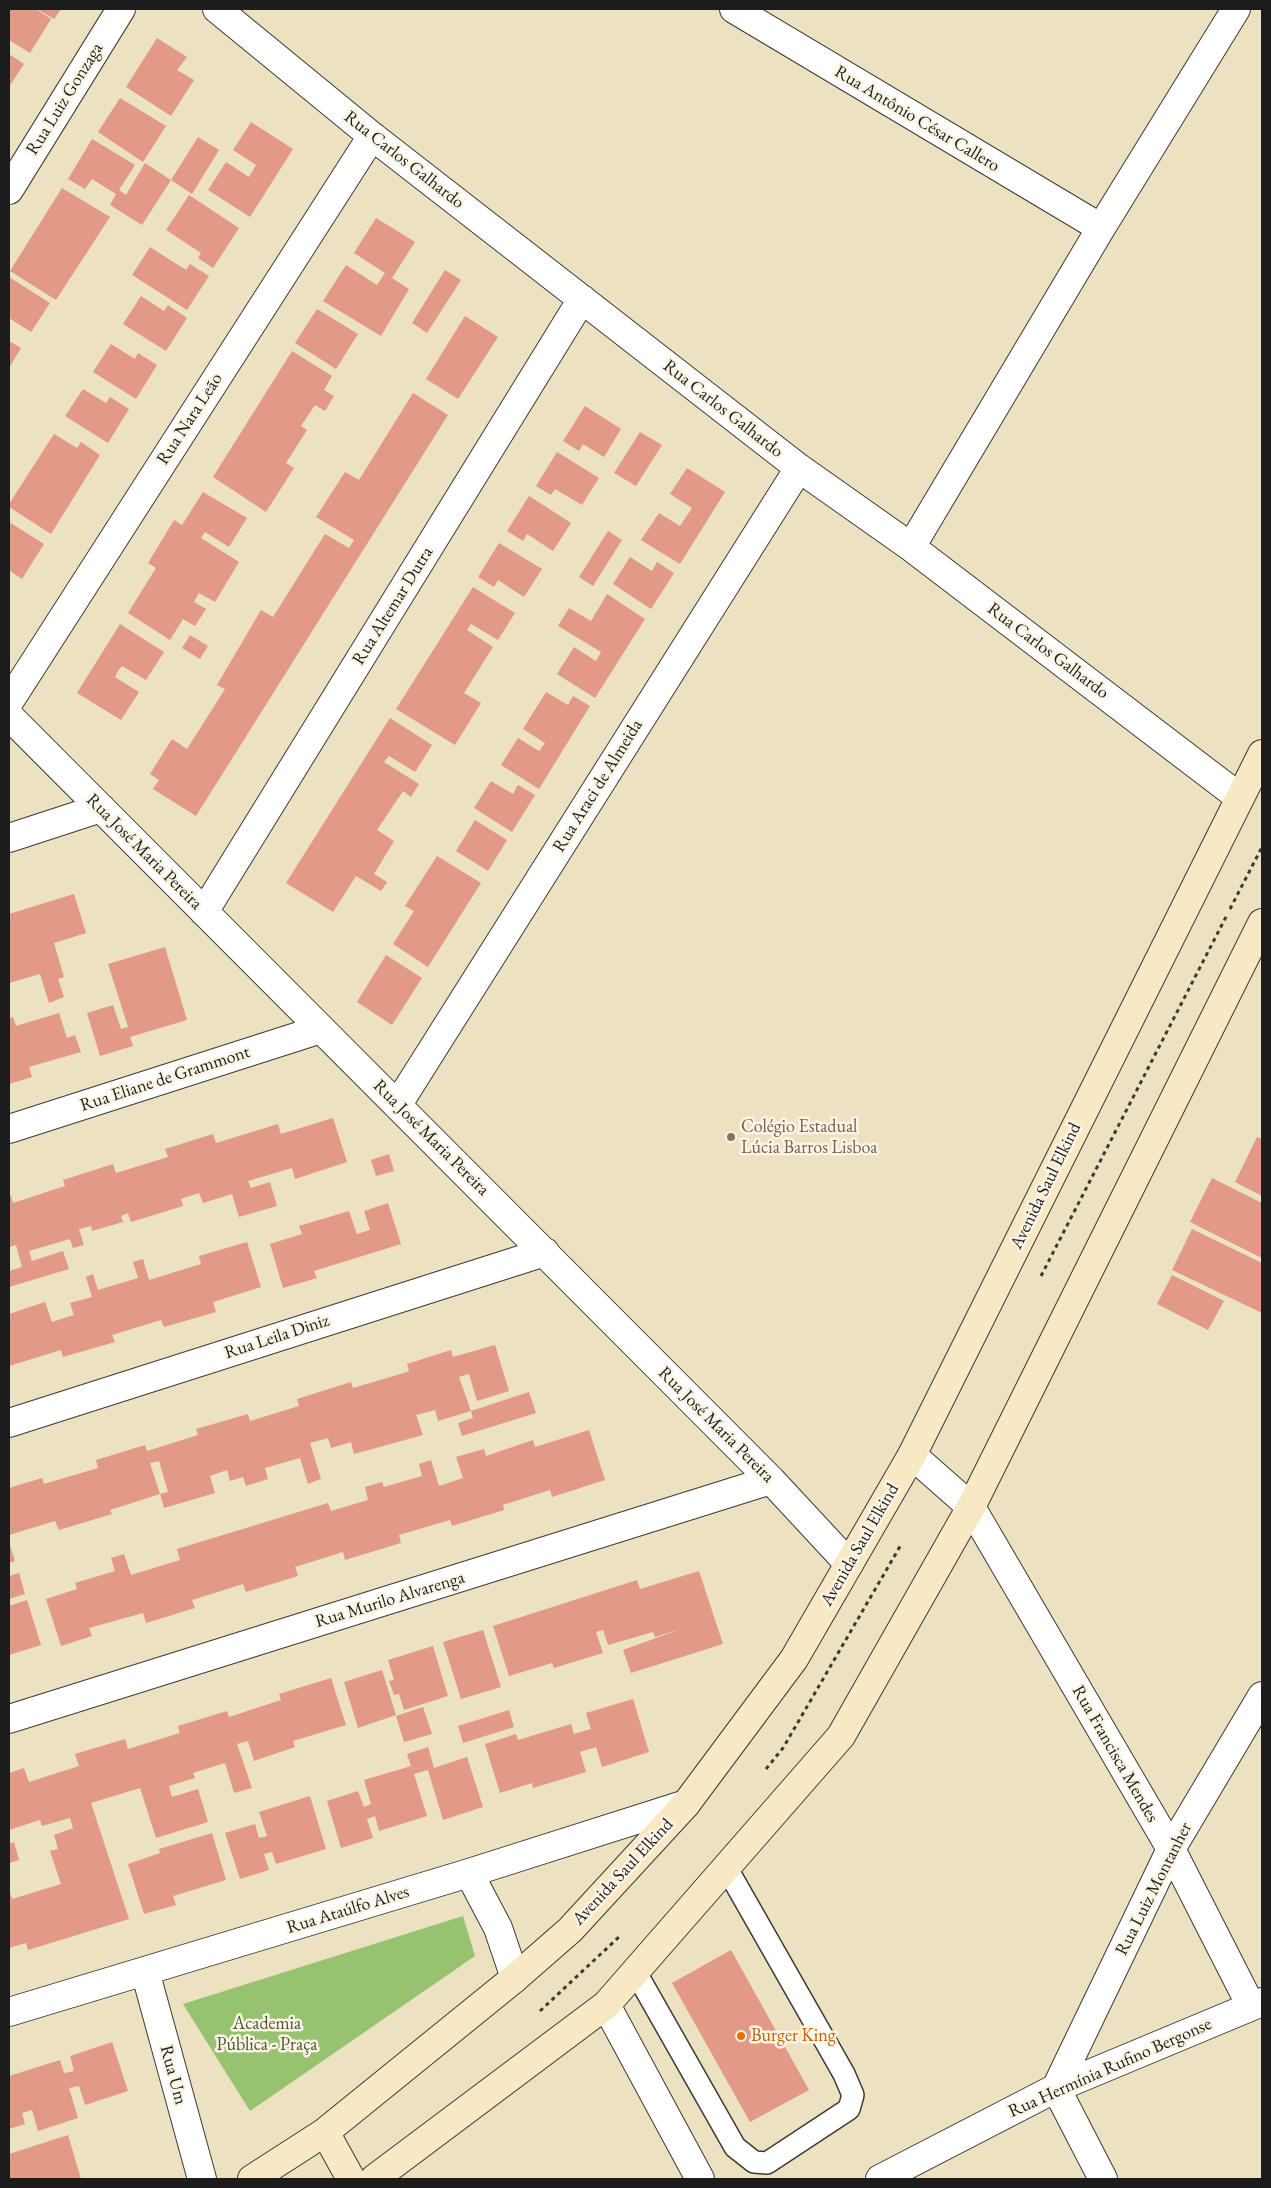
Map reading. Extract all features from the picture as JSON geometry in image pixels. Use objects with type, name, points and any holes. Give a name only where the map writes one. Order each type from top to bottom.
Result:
[{"type":"main road","name":"Avenida Saul Elkind","points":[[252,2179],[325,2132],[515,1978],[570,1930],[686,1804],[794,1659],[912,1455],[1262,754]]},
{"type":"main road","points":[[374,2179],[606,2004],[841,1736],[971,1507],[1262,923]]},
{"type":"main road","points":[[325,2132],[351,2179]]},
{"type":"street","name":"Rua Luiz Gonzaga","points":[[9,190],[121,9]]},
{"type":"street","name":"Rua Carlos Galhardo","points":[[217,9],[372,136],[799,468],[911,547],[1239,797]]},
{"type":"street","name":"Rua Antônio César Callero","points":[[734,9],[1100,228]]},
{"type":"street","points":[[911,547],[1100,228],[1236,9]]},
{"type":"street","name":"Rua Nara Leão","points":[[9,702],[372,136]]},
{"type":"street","name":"Rua Altemar Dutra","points":[[204,912],[582,300]]},
{"type":"street","name":"Rua Araci de Almeida","points":[[398,1104],[799,468]]},
{"type":"street","name":"Rua José Maria Pereira","points":[[9,716],[771,1480],[849,1564]]},
{"type":"street","points":[[9,838],[101,808]]},
{"type":"street","name":"Rua Eliane de Grammont","points":[[9,1129],[321,1029]]},
{"type":"street","name":"Rua Leila Diniz","points":[[9,1422],[545,1252]]},
{"type":"street","name":"Rua Francisca Mendes","points":[[912,1455],[971,1507],[1171,1849],[1257,2004]]},
{"type":"street","name":"Rua Murilo Alvarenga","points":[[9,1719],[771,1480]]},
{"type":"street","name":"Rua Luiz Montanher","points":[[1056,2088],[1171,1849],[1262,1696]]},
{"type":"street","name":"Rua Ataúlfo Alves","points":[[9,2012],[469,1873],[686,1804]]},
{"type":"street","points":[[469,1873],[498,1928],[515,1978]]},
{"type":"street","name":"Rua Um","points":[[145,1971],[202,2179]]},
{"type":"street","points":[[606,2004],[700,2179]]},
{"type":"street","name":"Rua Hermínia Rufino Bergonse","points":[[880,2179],[1056,2088],[1257,2004]]},
{"type":"street","points":[[1056,2088],[1103,2179]]},
{"type":"lane","points":[[635,1971],[735,2147],[754,2162],[767,2163],[850,2109],[853,2095],[844,2074],[726,1867]]},
{"type":"green space","name":"Academia Pública - Praça","points":[[463,1916],[475,1956],[250,2111],[183,2004]]},
{"type":"building","points":[[9,9],[36,9],[51,19],[30,53],[9,40]]},
{"type":"building","points":[[37,9],[61,9],[54,19]]},
{"type":"building","points":[[157,38],[187,57],[177,70],[194,80],[171,116],[126,87]]},
{"type":"building","points":[[9,54],[24,64],[9,87]]},
{"type":"building","points":[[120,98],[166,126],[143,162],[98,132]]},
{"type":"building","points":[[251,122],[293,149],[250,217],[208,190],[226,162],[249,177],[256,165],[233,150]]},
{"type":"building","points":[[198,137],[219,150],[192,194],[171,180]]},
{"type":"building","points":[[92,139],[135,165],[119,190],[126,195],[145,163],[171,180],[142,225],[110,205],[116,194],[92,179],[85,189],[68,179]]},
{"type":"building","points":[[62,188],[110,217],[56,300],[10,271]]},
{"type":"building","points":[[189,195],[239,228],[213,268],[198,258],[201,253],[166,230]]},
{"type":"building","points":[[376,218],[415,242],[392,278],[409,289],[381,336],[323,301],[346,265],[377,285],[385,273],[354,253]]},
{"type":"building","points":[[150,247],[186,270],[190,264],[209,276],[187,310],[132,275]]},
{"type":"building","points":[[445,270],[461,280],[427,333],[412,323]]},
{"type":"building","points":[[9,277],[50,303],[31,332],[9,318]]},
{"type":"building","points":[[141,296],[164,311],[168,305],[187,318],[166,351],[123,324]]},
{"type":"building","points":[[317,309],[358,334],[336,369],[295,343]]},
{"type":"building","points":[[465,316],[498,337],[458,399],[426,379]]},
{"type":"building","points":[[9,341],[21,348],[9,368]]},
{"type":"building","points":[[111,344],[135,359],[138,353],[157,365],[136,399],[93,372]]},
{"type":"building","points":[[292,351],[332,376],[324,390],[334,396],[325,411],[315,405],[301,426],[307,430],[286,463],[294,468],[266,512],[213,477]]},
{"type":"building","points":[[83,389],[106,403],[110,397],[129,409],[108,443],[65,416]]},
{"type":"building","points":[[413,393],[448,415],[196,816],[153,789],[159,780],[150,774],[172,739],[187,749],[225,689],[217,685],[261,610],[273,617],[325,534],[349,548],[354,540],[316,517],[345,472],[359,480]]},
{"type":"building","points":[[585,406],[621,429],[604,457],[583,444],[579,451],[563,441]]},
{"type":"building","points":[[640,432],[662,445],[636,486],[614,473]]},
{"type":"building","points":[[54,434],[77,448],[81,442],[100,455],[51,534],[9,507],[9,504]]},
{"type":"building","points":[[557,452],[599,478],[582,505],[555,489],[551,495],[536,486]]},
{"type":"building","points":[[687,468],[725,492],[680,564],[641,540],[659,513],[680,526],[692,508],[670,494]]},
{"type":"building","points":[[203,492],[247,518],[229,547],[205,532],[201,538],[239,562],[215,602],[199,593],[194,602],[206,609],[195,626],[183,619],[170,640],[128,613],[156,568],[148,563],[174,520],[182,525]]},
{"type":"building","points":[[529,496],[571,523],[553,551],[527,534],[523,541],[507,531]]},
{"type":"building","points":[[9,522],[44,544],[22,579],[9,570]]},
{"type":"building","points":[[608,531],[622,540],[593,586],[579,577]]},
{"type":"building","points":[[499,543],[542,569],[524,597],[498,580],[494,587],[478,577]]},
{"type":"building","points":[[630,557],[652,571],[657,562],[674,573],[651,609],[613,584]]},
{"type":"building","points":[[473,587],[515,613],[498,640],[471,624],[467,630],[493,647],[464,693],[481,703],[455,745],[396,709]]},
{"type":"building","points":[[607,594],[645,619],[595,698],[557,674],[574,647],[596,661],[601,652],[558,626],[569,608],[591,621]]},
{"type":"building","points":[[120,624],[164,652],[146,680],[122,666],[118,671],[115,677],[139,692],[121,720],[77,693]]},
{"type":"building","points":[[190,635],[208,646],[200,659],[182,648]]},
{"type":"building","points":[[546,692],[568,705],[573,696],[590,706],[539,789],[501,765],[518,738],[539,751],[545,743],[523,729]]},
{"type":"building","points":[[390,718],[432,745],[415,772],[389,756],[384,762],[419,784],[411,797],[403,791],[377,830],[394,841],[374,874],[387,882],[381,891],[356,876],[333,912],[286,883]]},
{"type":"building","points":[[491,781],[513,794],[518,785],[535,795],[512,832],[474,808]]},
{"type":"building","points":[[475,820],[507,840],[488,871],[456,851]]},
{"type":"building","points":[[437,856],[481,883],[428,967],[393,944],[414,911],[405,906]]},
{"type":"building","points":[[74,894],[86,933],[54,943],[64,977],[58,979],[64,997],[49,1003],[40,974],[9,983],[9,914]]},
{"type":"building","points":[[165,947],[187,1020],[130,1037],[133,1046],[100,1056],[87,1013],[113,1005],[121,1029],[128,1027],[108,964]]},
{"type":"building","points":[[386,955],[422,978],[392,1025],[357,1002]]},
{"type":"building","points":[[59,1013],[67,1038],[75,1035],[81,1052],[29,1067],[32,1077],[9,1084],[9,1018],[13,1017],[16,1026]]},
{"type":"building","points":[[333,1118],[347,1162],[295,1179],[292,1168],[248,1181],[251,1188],[270,1182],[277,1206],[239,1217],[232,1194],[203,1203],[199,1193],[181,1199],[183,1206],[131,1222],[128,1213],[121,1216],[123,1222],[92,1231],[91,1226],[79,1229],[84,1245],[73,1248],[70,1239],[29,1251],[32,1261],[63,1251],[69,1269],[9,1287],[9,1271],[22,1267],[16,1245],[9,1247],[9,1197],[11,1196],[13,1203],[65,1186],[63,1180],[113,1164],[116,1173],[168,1157],[165,1149],[213,1134],[216,1143],[278,1124],[281,1134]]},
{"type":"building","points":[[1257,1137],[1262,1139],[1262,1196],[1235,1182]]},
{"type":"building","points":[[389,1154],[394,1171],[376,1176],[371,1160]]},
{"type":"building","points":[[1212,1178],[1262,1203],[1262,1258],[1190,1222]]},
{"type":"building","points":[[388,1203],[401,1244],[314,1271],[317,1278],[283,1288],[270,1244],[302,1234],[299,1226],[349,1211],[357,1234],[370,1230],[364,1211]]},
{"type":"building","points":[[1192,1229],[1262,1263],[1262,1313],[1172,1270]]},
{"type":"building","points":[[247,1242],[261,1287],[213,1302],[216,1312],[164,1327],[161,1320],[112,1335],[115,1342],[63,1357],[61,1350],[9,1366],[9,1314],[45,1302],[52,1322],[74,1315],[70,1303],[92,1297],[86,1277],[93,1274],[98,1290],[138,1278],[133,1262],[143,1259],[149,1280],[201,1264],[199,1256]]},
{"type":"building","points":[[1172,1275],[1224,1301],[1208,1330],[1157,1304]]},
{"type":"building","points":[[495,1345],[509,1391],[477,1401],[469,1374],[459,1377],[471,1411],[438,1421],[435,1410],[416,1415],[423,1435],[354,1454],[351,1442],[331,1448],[328,1438],[310,1443],[321,1479],[308,1484],[300,1458],[265,1468],[268,1479],[246,1486],[243,1477],[230,1481],[227,1470],[210,1476],[215,1493],[164,1508],[160,1494],[110,1510],[112,1514],[59,1530],[55,1521],[9,1535],[9,1488],[42,1478],[44,1484],[98,1468],[96,1460],[145,1445],[147,1451],[198,1435],[196,1429],[248,1414],[250,1421],[299,1406],[297,1399],[351,1382],[353,1388],[404,1373],[409,1371],[407,1364],[451,1350],[453,1357]],"holes":[[[159,1461],[168,1492],[160,1494],[150,1463]]]},
{"type":"building","points":[[529,1392],[536,1413],[462,1436],[458,1423],[473,1418],[471,1411]]},
{"type":"building","points":[[589,1430],[605,1480],[552,1497],[550,1490],[503,1505],[504,1510],[452,1526],[450,1520],[399,1535],[401,1543],[345,1560],[343,1552],[295,1567],[298,1576],[246,1592],[243,1584],[192,1600],[195,1608],[146,1623],[143,1613],[89,1628],[92,1636],[61,1646],[46,1599],[77,1589],[75,1583],[115,1571],[111,1558],[124,1554],[131,1575],[180,1560],[177,1549],[328,1503],[331,1511],[368,1500],[365,1487],[382,1482],[384,1487],[422,1476],[419,1464],[431,1460],[439,1486],[463,1478],[456,1457],[484,1449],[486,1456],[533,1440],[535,1447]]},
{"type":"building","points":[[9,1542],[15,1561],[9,1563]]},
{"type":"building","points":[[699,1571],[723,1644],[631,1673],[623,1650],[681,1629],[655,1637],[653,1632],[608,1645],[603,1630],[596,1632],[603,1653],[554,1668],[552,1663],[509,1676],[493,1626],[637,1580],[640,1589]]},
{"type":"building","points":[[19,1573],[25,1594],[9,1599],[9,1576]]},
{"type":"building","points":[[27,1600],[41,1645],[9,1655],[9,1606]]},
{"type":"building","points":[[483,1630],[501,1687],[461,1699],[443,1642]]},
{"type":"building","points":[[433,1646],[448,1696],[404,1710],[399,1694],[394,1695],[389,1681],[394,1680],[388,1660]]},
{"type":"building","points":[[382,1670],[396,1715],[358,1728],[344,1682]]},
{"type":"building","points":[[331,1678],[346,1725],[293,1741],[295,1747],[254,1761],[248,1741],[237,1744],[252,1788],[234,1793],[225,1763],[193,1773],[195,1778],[169,1786],[172,1797],[198,1789],[208,1822],[156,1838],[140,1788],[91,1803],[129,1919],[28,1950],[26,1943],[9,1948],[9,1890],[12,1899],[61,1884],[50,1851],[58,1849],[54,1835],[73,1828],[70,1818],[42,1826],[40,1820],[9,1830],[9,1773],[24,1768],[29,1782],[79,1766],[75,1754],[125,1739],[128,1749],[180,1733],[178,1726],[227,1711],[229,1717],[281,1700],[279,1694]]},
{"type":"building","points":[[633,1699],[649,1752],[602,1767],[596,1747],[580,1752],[586,1772],[533,1788],[532,1783],[500,1793],[485,1744],[516,1734],[518,1740],[571,1724],[574,1734],[591,1729],[586,1713]]},
{"type":"building","points":[[423,1707],[432,1734],[404,1742],[396,1716]]},
{"type":"building","points":[[509,1710],[514,1727],[463,1743],[458,1726]]},
{"type":"building","points":[[428,1747],[434,1768],[467,1757],[483,1807],[443,1820],[428,1770],[414,1774],[427,1816],[379,1831],[375,1816],[367,1819],[373,1838],[341,1848],[327,1801],[358,1791],[364,1807],[371,1804],[364,1780],[411,1766],[407,1754]]},
{"type":"building","points":[[310,1796],[326,1849],[276,1864],[272,1852],[264,1854],[269,1870],[240,1879],[225,1833],[255,1824],[259,1838],[267,1836],[259,1812]]},
{"type":"building","points":[[212,1833],[226,1880],[173,1896],[176,1905],[144,1914],[128,1864],[160,1853],[159,1849]]},
{"type":"building","points":[[14,1842],[19,1860],[9,1863],[9,1844]]},
{"type":"building","name":"Burger King","points":[[731,1950],[809,2090],[750,2122],[672,1983]]},
{"type":"building","points":[[112,2042],[128,2091],[85,2105],[79,2086],[69,2088],[78,2118],[38,2131],[32,2110],[22,2113],[25,2124],[9,2129],[9,2076],[60,2060],[64,2073],[74,2071],[70,2056]]},
{"type":"building","points":[[68,2135],[81,2179],[9,2179],[9,2154]]},
{"type":"place","name":"Colégio Estadual Lúcia Barros Lisboa","points":[[731,1137]]},
{"type":"place","name":"Burger King","points":[[741,2036]]}]
